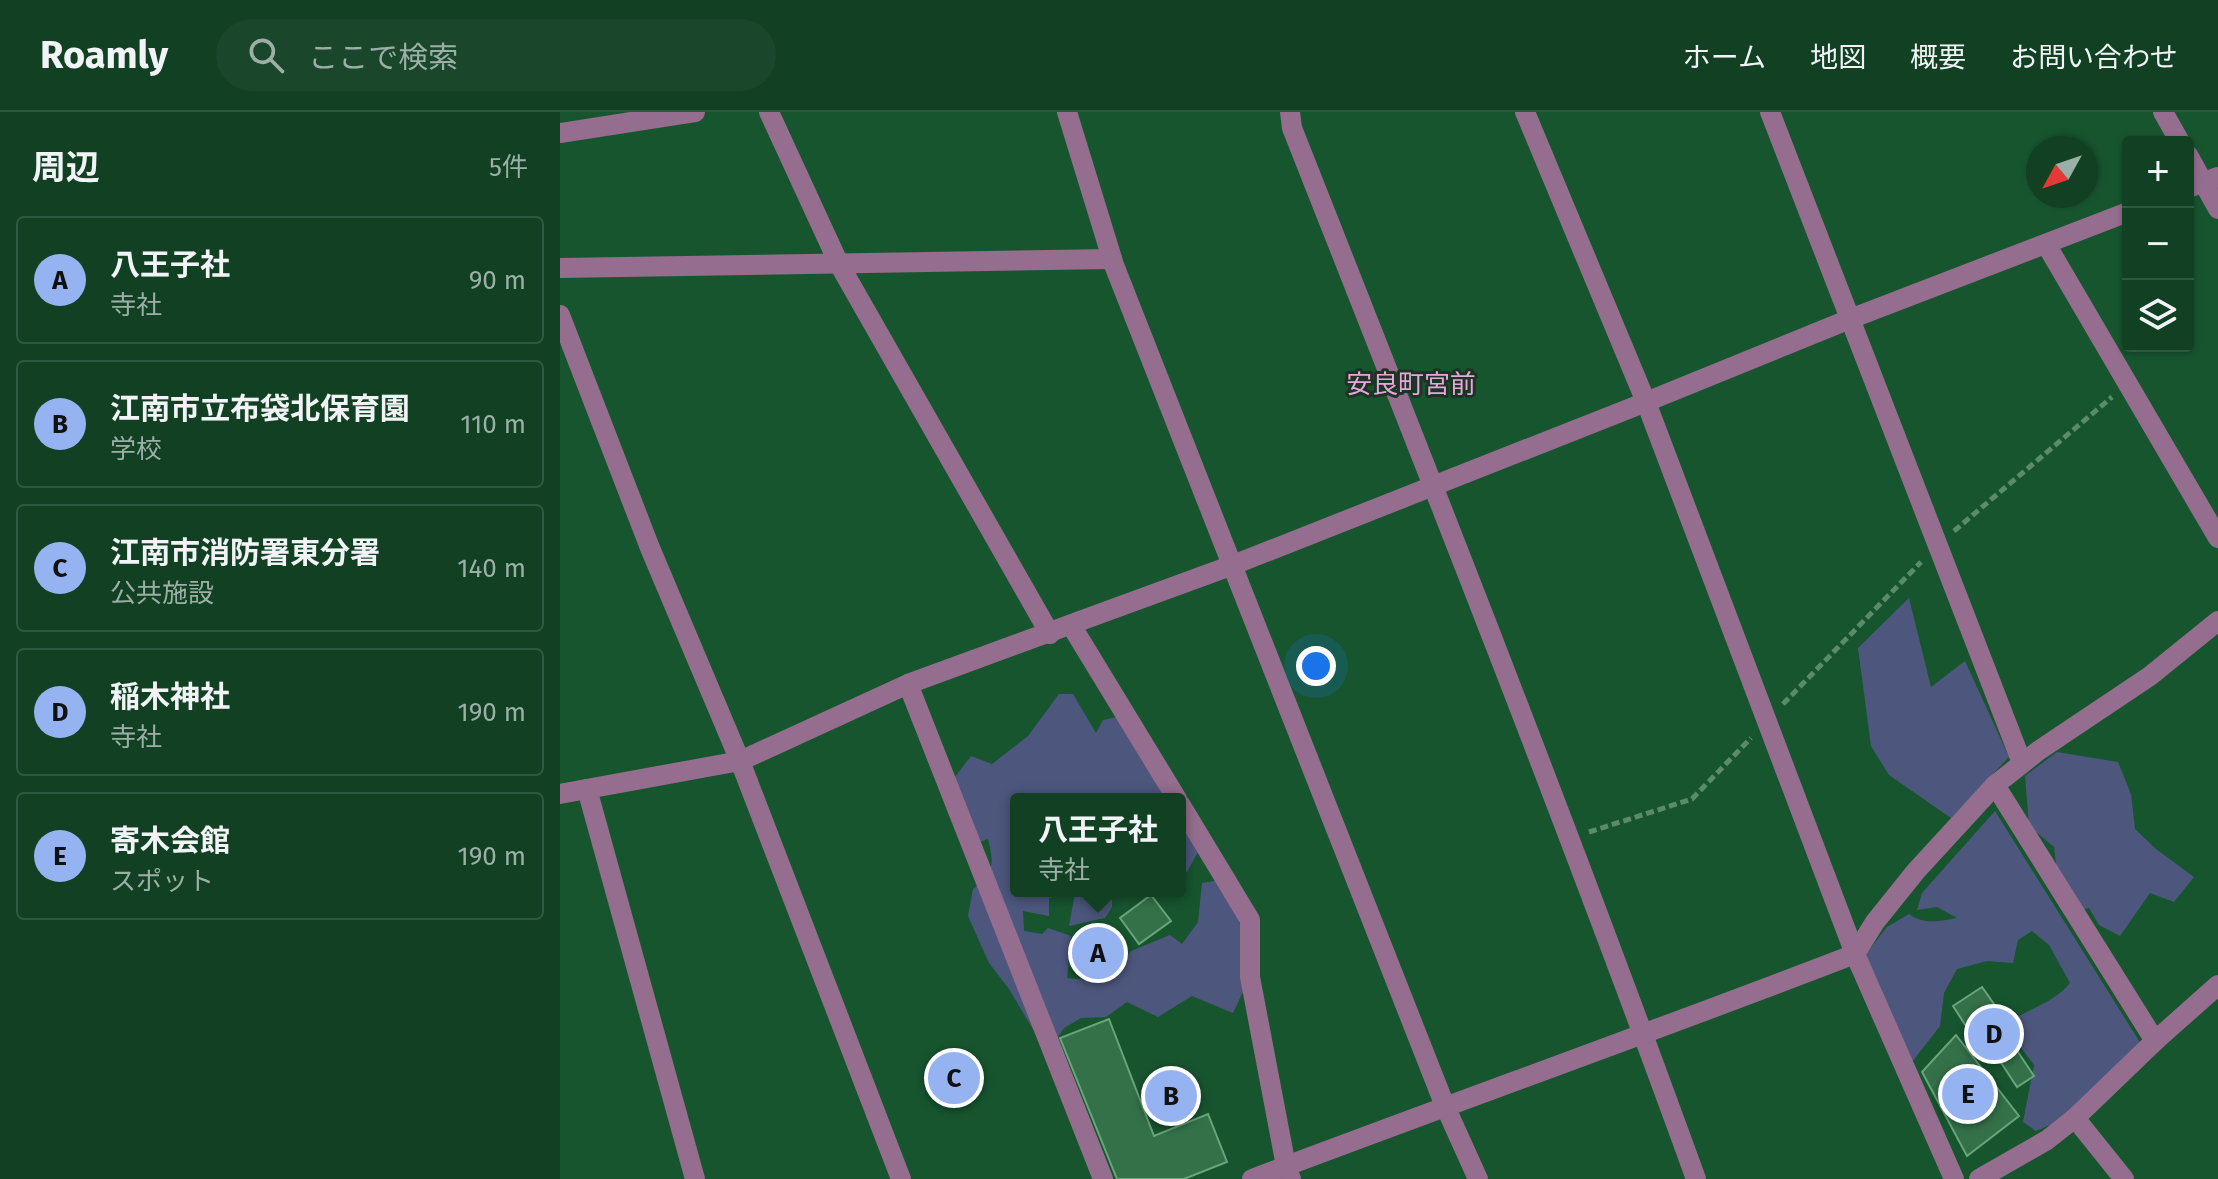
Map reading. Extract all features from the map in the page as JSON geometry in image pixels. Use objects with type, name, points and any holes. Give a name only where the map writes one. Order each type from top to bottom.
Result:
[{"type":"street","points":[[560,133],[695,112]]},
{"type":"street","points":[[769,112],[839,264],[1050,634]]},
{"type":"street","points":[[1067,112],[1112,259],[1445,1106],[1478,1179]]},
{"type":"street","points":[[1290,112],[1292,128],[1434,485],[1696,1179]]},
{"type":"street","points":[[1525,112],[1646,402],[1855,954],[1954,1179]]},
{"type":"street","points":[[1770,112],[2022,763]]},
{"type":"street","points":[[2163,112],[2177,136]]},
{"type":"street","points":[[2203,182],[2218,209]]},
{"type":"street","points":[[560,794],[740,761],[908,684],[1233,565],[1850,319],[2122,214]]},
{"type":"street","points":[[2046,244],[2218,538]]},
{"type":"street","points":[[560,268],[1112,259]]},
{"type":"street","points":[[560,315],[566,353],[740,761],[901,1179]]},
{"type":"street","points":[[1252,1179],[1288,1173],[1445,1106],[1644,1035],[1855,954],[1875,922],[1916,871],[1995,785],[2022,763],[2150,676],[2218,621]]},
{"type":"street","points":[[1071,625],[1173,793]]},
{"type":"street","points":[[908,684],[1103,1179]]},
{"type":"street","points":[[1995,785],[2155,1041]]},
{"type":"street","points":[[587,789],[695,1179]]},
{"type":"street","points":[[1186,814],[1250,920],[1250,977],[1288,1173]]},
{"type":"street","points":[[1979,1179],[2047,1140],[2075,1118],[2218,985]]},
{"type":"street","points":[[2075,1118],[2124,1179]]},
{"type":"path","points":[[1569,839],[1692,799],[1937,546],[2128,383]]},
{"type":"shaded area","points":[[1909,598],[1931,687],[1965,661],[2009,757],[1951,818],[1889,775],[1871,746],[1858,648]]},
{"type":"shaded area","points":[[1059,694],[1073,694],[1096,733],[1103,720],[1126,715],[1172,793],[1010,793],[1010,897],[1054,897],[1049,898],[1049,916],[1023,911],[1024,931],[1042,934],[1048,928],[1071,936],[1067,978],[1108,982],[1131,951],[1170,935],[1182,944],[1198,922],[1202,883],[1220,880],[1239,919],[1250,977],[1233,1013],[1192,996],[1158,1017],[1127,1002],[1106,1017],[1081,1018],[1064,1028],[1051,1047],[1037,1036],[1009,989],[989,963],[968,916],[973,889],[991,867],[990,847],[988,839],[972,845],[948,786],[971,756],[992,764],[1028,736]]},
{"type":"shaded area","points":[[2057,752],[2118,762],[2131,794],[2135,829],[2194,877],[2174,902],[2150,893],[2120,936],[2099,925],[2089,908],[2069,914],[2051,889],[2056,863],[2054,847],[2029,826],[2025,776]]},
{"type":"shaded area","points":[[1995,811],[2141,1044],[2066,1118],[2036,1131],[2023,1122],[2034,1065],[2008,1022],[2049,1000],[2070,983],[2049,945],[2032,931],[2018,940],[2013,963],[1987,961],[1957,969],[1944,993],[1940,1026],[1912,1062],[1862,959],[1887,927],[1909,914],[1926,921],[1957,918],[1937,907],[1917,910],[1922,893]]},
{"type":"shaded area","points":[[1186,823],[1198,852],[1186,871]]},
{"type":"shaded area","points":[[1074,897],[1112,897],[1112,907],[1105,918],[1069,926]]},
{"type":"building","points":[[1153,897],[1171,921],[1139,944],[1120,918]]},
{"type":"building","points":[[1100,927],[1124,957],[1095,980],[1071,950]]},
{"type":"building","points":[[1982,987],[2001,1014],[1996,1019],[2034,1076],[2017,1087],[1981,1032],[1973,1037],[1953,1006]]},
{"type":"building","points":[[1109,1019],[1154,1136],[1208,1114],[1227,1162],[1184,1179],[1117,1179],[1060,1038]]},
{"type":"building","points":[[1956,1035],[2019,1116],[1967,1156],[1922,1072]]},
{"type":"place","name":"八王子社","points":[[1098,953]]},
{"type":"place","name":"稲木神社","points":[[1994,1034]]},
{"type":"place","name":"江南市消防署東分署","points":[[954,1078]]},
{"type":"place","name":"寄木会館","points":[[1968,1094]]},
{"type":"place","name":"江南市立布袋北保育園","points":[[1171,1096]]},
{"type":"district","name":"安良町宮前","points":[[1411,384]]}]
